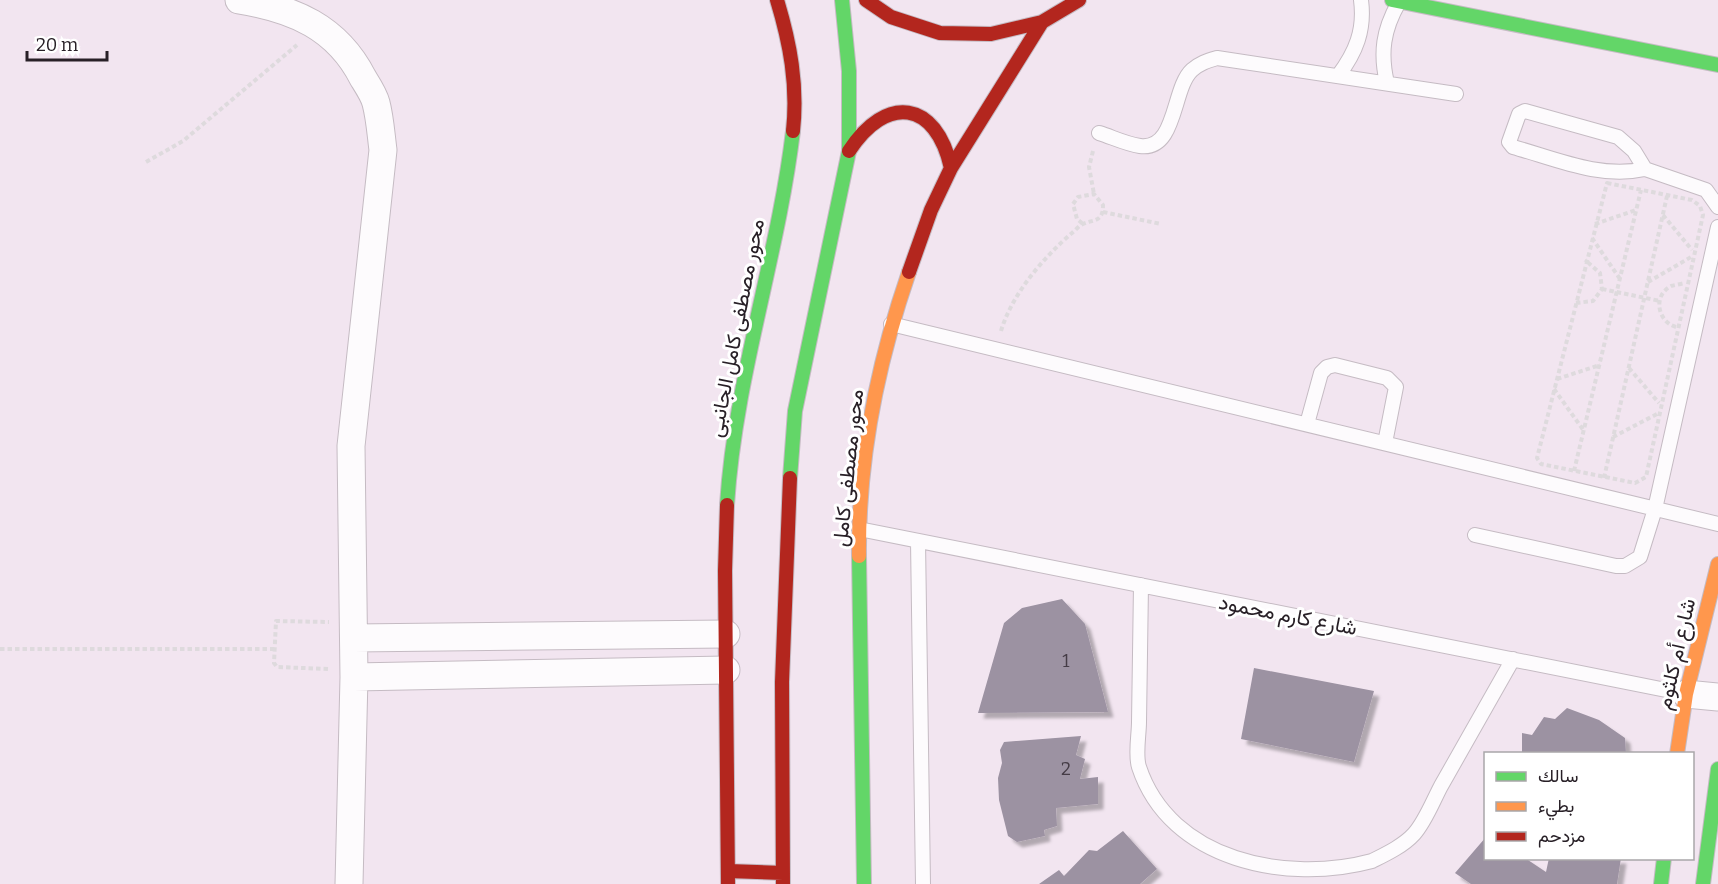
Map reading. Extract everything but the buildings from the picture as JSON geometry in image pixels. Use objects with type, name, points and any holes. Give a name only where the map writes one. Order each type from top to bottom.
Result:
[{"type":"main road","name":"محور مصطفى كامل الجانبى","points":[[728,877],[725,537],[738,408],[750,342],[778,225],[794,126],[792,60],[783,15],[777,0]]},
{"type":"main road","points":[[728,877],[783,878],[784,602],[795,411],[849,151],[849,71],[842,0]]},
{"type":"main road","points":[[866,0],[891,17],[940,33],[991,34],[1042,22],[1079,0]]},
{"type":"main road","points":[[1396,1],[1718,65]]},
{"type":"main road","name":"محور مصطفى كامل","points":[[864,884],[859,530],[870,420],[891,324],[931,210],[951,168],[1042,22]]},
{"type":"main road","points":[[849,151],[857,134],[871,120],[889,113],[908,113],[926,119],[940,132],[949,149],[951,168]]},
{"type":"main road","name":"شارع أم كلثوم","points":[[1677,752],[1686,694],[1718,564]]},
{"type":"main road","points":[[1703,884],[1718,769]]},
{"type":"main road","points":[[1661,884],[1664,860]]},
{"type":"street","points":[[239,0],[274,6],[319,27],[354,60],[376,102],[383,150],[351,446],[354,673],[350,884]]},
{"type":"street","points":[[354,630],[726,634]]},
{"type":"street","points":[[354,673],[726,670]]},
{"type":"street","name":"شارع كارم محمود","points":[[1686,694],[1718,697]]},
{"type":"lane","points":[[1338,76],[1352,58],[1360,37],[1363,16],[1361,0]]},
{"type":"lane","points":[[1387,83],[1383,63],[1383,41],[1396,1]]},
{"type":"lane","points":[[1099,133],[1141,146],[1151,145],[1160,140],[1167,132],[1182,84],[1190,71],[1203,62],[1217,58],[1456,94]]},
{"type":"lane","points":[[1645,170],[1634,151],[1618,137],[1525,111],[1519,114],[1509,140],[1513,147],[1605,173],[1625,174],[1645,170],[1706,190],[1718,207]]},
{"type":"lane","points":[[1475,535],[1625,566],[1640,557],[1655,509],[1718,227]]},
{"type":"lane","points":[[891,324],[1718,524]]},
{"type":"lane","points":[[1307,424],[1321,373],[1327,367],[1335,365],[1387,378],[1396,387],[1385,443]]},
{"type":"lane","name":"شارع كارم محمود","points":[[859,530],[1686,694]]},
{"type":"lane","points":[[918,541],[922,884]]},
{"type":"lane","points":[[1141,585],[1138,765],[1153,796],[1189,838],[1226,862],[1258,873],[1291,878],[1325,876],[1357,868],[1388,854],[1414,834],[1513,659]]},
{"type":"path","points":[[146,162],[183,141],[319,27]]},
{"type":"path","points":[[995,349],[1003,325],[1024,287],[1059,245],[1083,224],[1096,222],[1103,212],[1103,205],[1094,194],[1089,167],[1099,133]]},
{"type":"path","points":[[1607,183],[1642,189],[1692,200],[1702,210],[1689,283],[1643,480],[1631,483],[1541,464],[1537,458],[1591,238],[1607,183]]},
{"type":"path","points":[[1570,488],[1642,189]]},
{"type":"path","points":[[1083,224],[1077,219],[1073,204],[1078,197],[1094,194]]},
{"type":"path","points":[[1600,495],[1667,195]]},
{"type":"path","points":[[1595,224],[1636,210]]},
{"type":"path","points":[[1103,212],[1161,224]]},
{"type":"path","points":[[1663,215],[1695,254]]},
{"type":"path","points":[[1591,238],[1620,279]]},
{"type":"path","points":[[1647,282],[1695,254]]},
{"type":"path","points":[[1576,303],[1593,301],[1602,289],[1600,273],[1586,260]]},
{"type":"path","points":[[1678,327],[1664,319],[1660,311],[1660,301],[1664,292],[1671,286],[1689,283]]},
{"type":"path","points":[[1602,289],[1660,301]]},
{"type":"path","points":[[1556,379],[1600,365]]},
{"type":"path","points":[[1628,367],[1662,406]]},
{"type":"path","points":[[1554,388],[1584,431]]},
{"type":"path","points":[[1613,437],[1660,412]]},
{"type":"path","points":[[354,630],[278,620],[274,663],[277,667],[354,673]]},
{"type":"path","points":[[0,649],[275,648]]},
{"type":"traffic: fast","points":[[790,478],[795,411],[849,151],[849,71],[842,0]]},
{"type":"traffic: fast","points":[[1392,0],[1718,65]]},
{"type":"traffic: fast","points":[[727,505],[747,364],[777,225],[793,131]]},
{"type":"traffic: fast","points":[[859,556],[864,884]]},
{"type":"traffic: fast","points":[[1703,884],[1718,769]]},
{"type":"traffic: fast","points":[[1661,884],[1664,860]]},
{"type":"traffic: slow","points":[[859,556],[862,484],[872,412],[888,341],[909,272]]},
{"type":"traffic: slow","points":[[1677,752],[1686,694],[1718,564]]},
{"type":"traffic: jam","points":[[777,0],[792,64],[793,131]]},
{"type":"traffic: jam","points":[[866,0],[891,17],[940,33],[991,34],[1042,22],[1079,0]]},
{"type":"traffic: jam","points":[[909,272],[931,210],[951,168],[1042,22]]},
{"type":"traffic: jam","points":[[849,151],[863,133],[878,120],[894,113],[908,113],[922,118],[934,129],[944,145],[951,168]]},
{"type":"traffic: jam","points":[[783,884],[782,682],[790,478]]},
{"type":"traffic: jam","points":[[727,505],[725,571],[728,884]]},
{"type":"traffic: jam","points":[[728,871],[783,873]]}]
